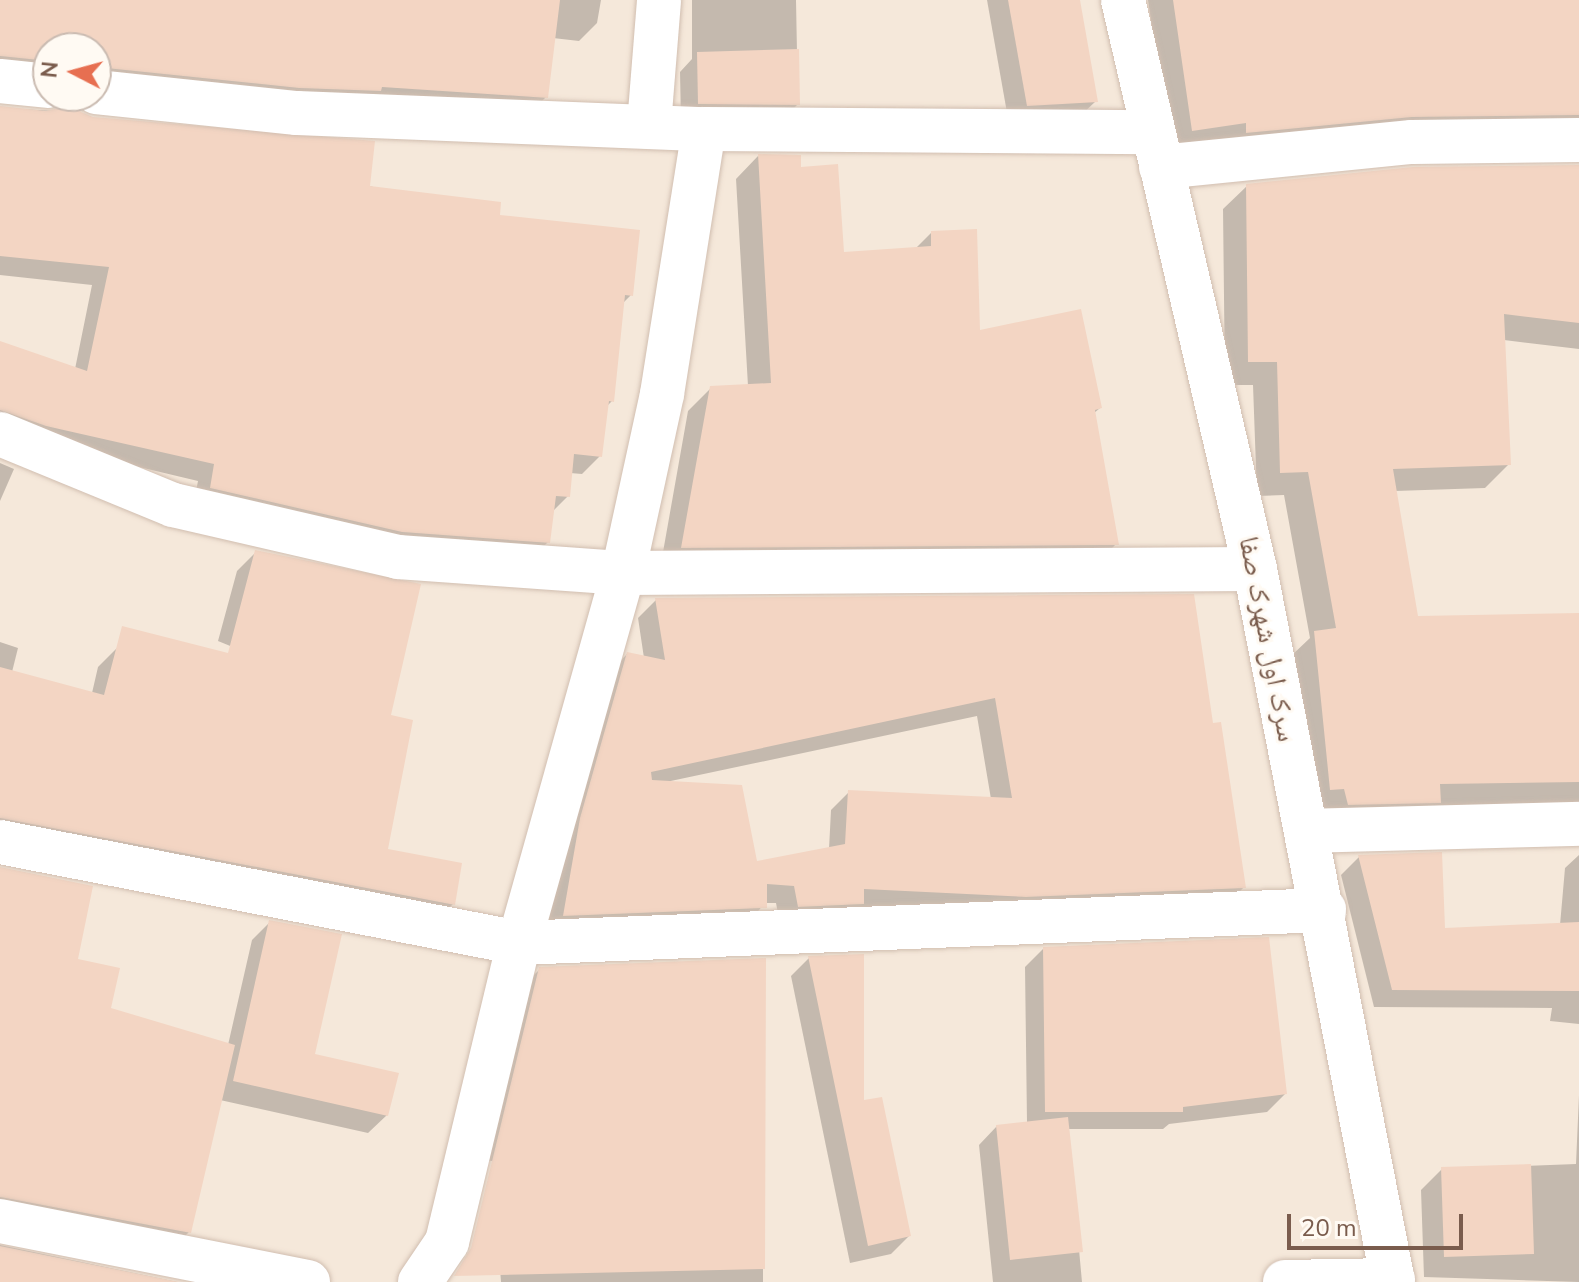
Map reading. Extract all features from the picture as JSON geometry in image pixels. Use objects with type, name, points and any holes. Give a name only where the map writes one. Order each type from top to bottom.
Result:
[{"type":"street","points":[[649,125],[659,0]]},
{"type":"street","name":"سرک اول شهرک صفا","points":[[1123,0],[1255,569],[1324,910],[1393,1281]]},
{"type":"street","points":[[0,81],[32,84]]},
{"type":"street","points":[[112,94],[297,113],[649,125],[1157,149],[1579,140]]},
{"type":"street","points":[[420,1282],[447,1242],[519,943],[623,573],[662,394],[704,129]]},
{"type":"street","points":[[0,434],[173,505],[398,557],[623,573],[1255,569]]},
{"type":"street","points":[[1306,831],[1579,824]]},
{"type":"street","points":[[0,842],[519,943],[1324,910]]},
{"type":"street","points":[[0,1221],[308,1282]]},
{"type":"street","points":[[1285,1282],[1393,1281]]},
{"type":"shaded area","points":[[0,0],[1579,0],[1579,1282],[0,1282]]},
{"type":"building","points":[[0,0],[560,0],[548,98],[382,87],[381,91],[299,88],[112,69],[112,32],[32,32],[32,59],[0,56]]},
{"type":"building","points":[[1008,0],[1080,0],[1098,102],[1027,106]]},
{"type":"building","points":[[1173,0],[1579,0],[1579,115],[1412,117],[1246,133],[1246,123],[1192,131]]},
{"type":"building","points":[[799,49],[800,105],[698,104],[697,52]]},
{"type":"building","points":[[0,106],[32,109],[32,112],[81,112],[93,117],[375,141],[370,186],[501,202],[500,215],[640,230],[633,296],[625,295],[614,402],[609,401],[602,457],[574,454],[570,497],[556,496],[550,543],[402,532],[210,488],[214,464],[46,426],[0,410],[0,341],[87,371],[109,267],[0,256]]},
{"type":"building","points":[[758,154],[801,155],[801,167],[838,164],[844,252],[931,246],[931,231],[977,229],[980,330],[1081,309],[1102,408],[1095,410],[1119,545],[681,548],[710,386],[771,383]]},
{"type":"building","points":[[1579,165],[1579,323],[1504,314],[1511,465],[1393,469],[1418,616],[1579,613],[1579,782],[1440,784],[1441,803],[1348,805],[1344,789],[1330,790],[1314,631],[1336,628],[1308,472],[1280,473],[1277,362],[1248,362],[1246,184],[1413,167]]},
{"type":"building","points":[[255,550],[421,584],[391,715],[413,720],[388,849],[462,863],[455,905],[0,818],[0,667],[104,695],[122,626],[228,653]]},
{"type":"building","points":[[1194,594],[1213,723],[1221,722],[1246,888],[1026,897],[864,889],[864,904],[798,907],[794,886],[767,884],[767,908],[563,916],[580,818],[627,652],[665,660],[655,598]],"holes":[[[995,698],[1012,798],[848,790],[845,844],[757,861],[742,785],[652,780],[651,772]]]},
{"type":"building","points":[[1442,852],[1445,928],[1579,922],[1579,991],[1392,990],[1358,855]]},
{"type":"building","points":[[0,867],[93,886],[78,959],[120,968],[111,1008],[235,1045],[191,1233],[0,1197]]},
{"type":"building","points":[[269,920],[342,934],[315,1054],[399,1073],[388,1116],[233,1081]]},
{"type":"building","points":[[1269,937],[1287,1094],[1183,1107],[1183,1112],[1045,1112],[1043,947]]},
{"type":"building","points":[[864,954],[864,1100],[882,1097],[911,1236],[868,1246],[808,956]]},
{"type":"building","points":[[766,958],[765,1269],[454,1276],[471,1248],[539,967]]},
{"type":"building","points":[[1068,1117],[1083,1252],[1010,1260],[996,1125]]},
{"type":"building","points":[[1531,1164],[1534,1254],[1444,1257],[1441,1167]]},
{"type":"building","points":[[0,1246],[179,1282],[0,1282]]}]
